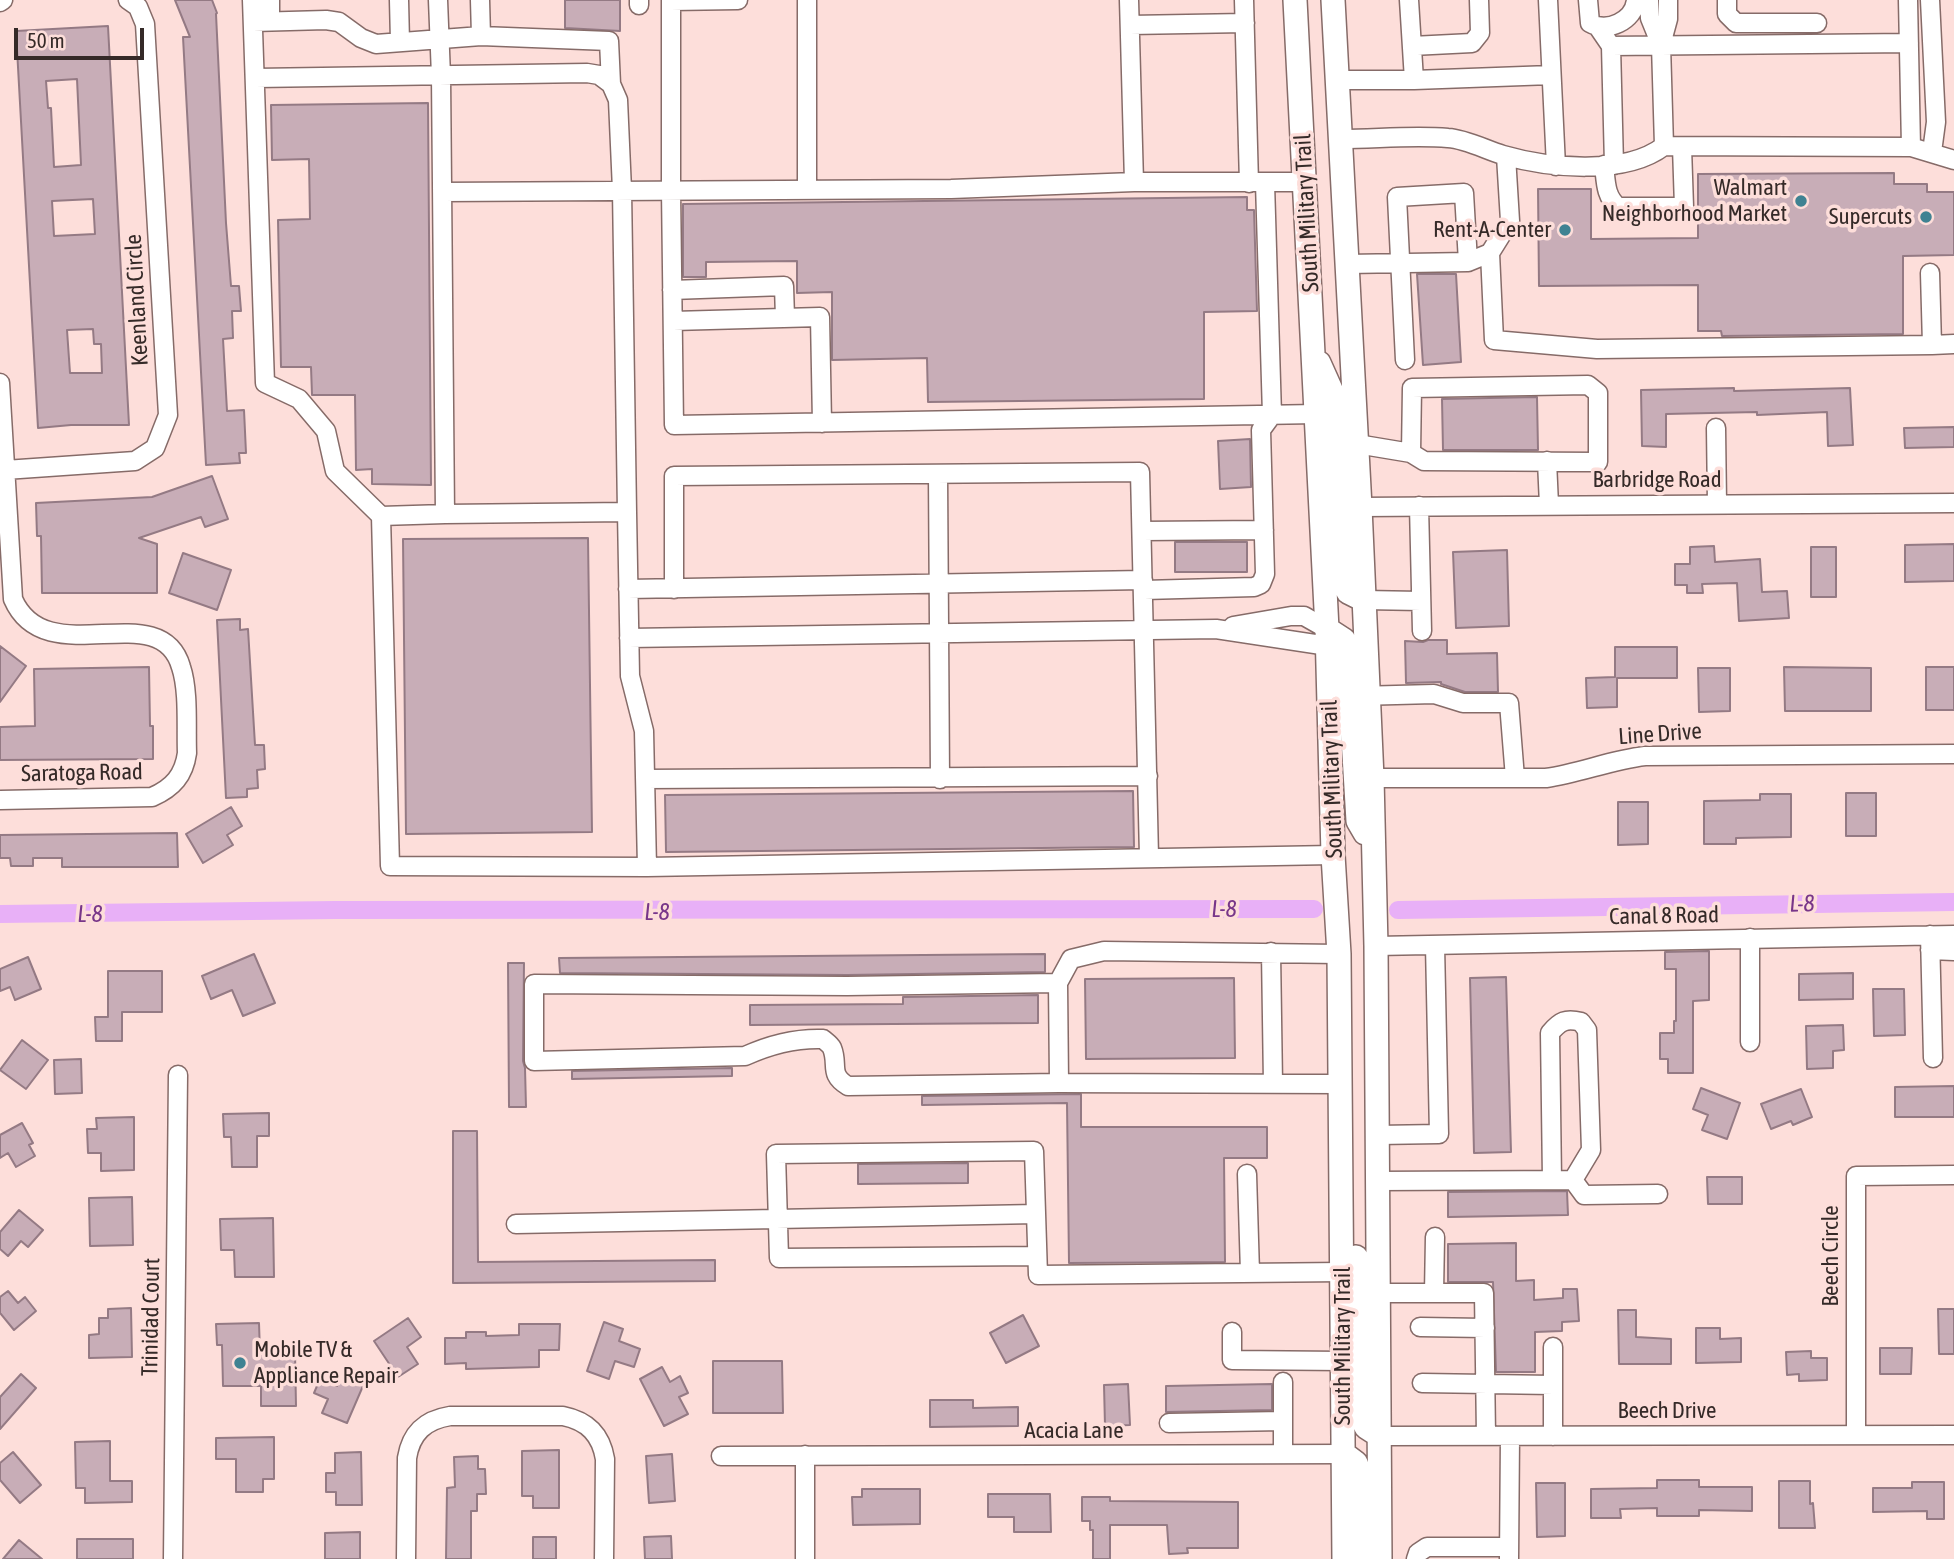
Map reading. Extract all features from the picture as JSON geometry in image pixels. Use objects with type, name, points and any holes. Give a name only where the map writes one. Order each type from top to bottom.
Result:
[{"type":"main road","name":"South Military Trail","points":[[1295,0],[1328,637],[1339,954],[1344,1559]]},
{"type":"main road","name":"South Military Trail","points":[[1333,0],[1364,600],[1359,696],[1372,778],[1378,1135],[1380,1559]]},
{"type":"main road","points":[[1314,350],[1332,392],[1340,573],[1348,592],[1364,600]]},
{"type":"main road","points":[[1328,637],[1345,640],[1359,696],[1358,821],[1374,848]]},
{"type":"main road","points":[[1342,1196],[1354,1234],[1361,1414],[1366,1427],[1380,1436]]},
{"type":"main road","points":[[1344,1454],[1356,1463],[1364,1486],[1365,1559]]},
{"type":"street","name":"Keenland Circle","points":[[5,470],[135,461],[155,449],[168,415],[145,24],[138,7],[128,0]]},
{"type":"street","points":[[252,0],[261,22]]},
{"type":"street","points":[[270,0],[261,22],[256,78],[265,383],[299,399],[326,431],[335,471],[381,516],[390,866],[647,867],[1334,855]]},
{"type":"street","points":[[399,0],[401,42]]},
{"type":"street","points":[[438,0],[441,76],[444,514]]},
{"type":"street","points":[[481,0],[481,36]]},
{"type":"street","points":[[738,0],[671,1],[674,425],[1317,415]]},
{"type":"street","points":[[807,0],[807,190]]},
{"type":"street","points":[[1129,0],[1134,182]]},
{"type":"street","points":[[628,589],[938,584],[1254,587],[1261,584],[1265,574],[1261,430],[1272,415],[1244,0]]},
{"type":"street","points":[[1409,0],[1414,80]]},
{"type":"street","points":[[1412,46],[1472,43],[1480,33],[1479,0]]},
{"type":"street","points":[[1548,0],[1556,166]]},
{"type":"street","points":[[1588,0],[1590,23],[1598,27],[1610,27],[1632,13],[1636,0]]},
{"type":"street","points":[[1598,27],[1611,46],[1607,192],[1611,201],[1618,207],[1684,207],[1673,147],[1661,45],[1650,18],[1649,0]]},
{"type":"street","points":[[1661,45],[1668,19],[1668,0]]},
{"type":"street","points":[[1727,0],[1727,14],[1736,23],[1817,23]]},
{"type":"street","points":[[1908,0],[1911,146]]},
{"type":"street","points":[[1930,0],[1936,122],[1932,152]]},
{"type":"street","points":[[261,22],[339,22],[361,38],[376,44],[481,36],[609,41],[611,84],[618,100],[622,190],[630,676],[644,732],[647,867]]},
{"type":"street","points":[[1130,25],[1245,23]]},
{"type":"street","points":[[1611,46],[1909,43]]},
{"type":"street","points":[[256,78],[587,73],[599,75],[611,84]]},
{"type":"street","points":[[1338,80],[1551,75]]},
{"type":"street","points":[[1341,139],[1450,138],[1506,156],[1556,166],[1609,165],[1673,147],[1911,146],[1954,160]]},
{"type":"street","points":[[1506,156],[1510,221],[1490,253],[1494,340],[1597,349],[1954,344]]},
{"type":"street","points":[[442,191],[951,189],[1134,182],[1305,182]]},
{"type":"street","points":[[1405,360],[1397,197],[1464,193],[1468,262]]},
{"type":"street","points":[[1347,264],[1468,262],[1490,253]]},
{"type":"street","points":[[1930,273],[1932,345]]},
{"type":"street","points":[[672,290],[784,286],[785,318]]},
{"type":"street","points":[[673,321],[820,317],[822,423]]},
{"type":"street","name":"Saratoga Road","points":[[0,383],[13,599],[18,610],[25,620],[46,632],[147,634],[169,646],[181,666],[184,678],[187,753],[186,765],[173,785],[152,797],[0,800]]},
{"type":"street","points":[[1357,444],[1411,453],[1424,461],[1598,461],[1598,393],[1588,385],[1412,388],[1411,453]]},
{"type":"street","points":[[1716,428],[1717,504]]},
{"type":"street","points":[[1547,461],[1549,505]]},
{"type":"street","points":[[674,589],[674,476],[1140,472],[1149,857]]},
{"type":"street","points":[[938,474],[940,779]]},
{"type":"street","name":"Barbridge Road","points":[[1360,507],[1954,503]]},
{"type":"street","points":[[1419,506],[1422,631]]},
{"type":"street","points":[[381,516],[627,512]]},
{"type":"street","points":[[1142,531],[1264,530]]},
{"type":"street","points":[[1364,600],[1421,601]]},
{"type":"street","points":[[1216,629],[1291,615],[1304,616],[1328,637]]},
{"type":"street","points":[[629,638],[1216,629],[1328,637]]},
{"type":"street","points":[[1359,696],[1434,694],[1463,703],[1509,703],[1515,778]]},
{"type":"street","name":"Line Drive","points":[[1372,778],[1546,778],[1571,774],[1620,759],[1645,756],[1954,754]]},
{"type":"street","points":[[645,779],[1148,776]]},
{"type":"street","name":"Canal 8 Road","points":[[1376,946],[1750,938],[1930,943],[1954,935]]},
{"type":"street","points":[[1750,938],[1750,1042]]},
{"type":"street","points":[[1933,1058],[1930,943],[1954,951]]},
{"type":"street","points":[[1378,1135],[1439,1134],[1435,945]]},
{"type":"street","points":[[1059,1083],[1058,983],[1070,959],[1104,951],[1339,954]]},
{"type":"street","points":[[1271,952],[1273,1084]]},
{"type":"street","points":[[1058,983],[847,986],[534,984],[534,1060],[745,1056],[762,1048],[805,1038],[823,1039],[832,1048],[838,1081],[848,1086],[1341,1083]]},
{"type":"street","points":[[1552,1180],[1550,1033],[1559,1023],[1570,1019],[1581,1022],[1587,1030],[1591,1150],[1573,1180]]},
{"type":"street","name":"Trinidad Court","points":[[173,1559],[178,1075]]},
{"type":"street","points":[[1037,1256],[779,1258],[776,1154],[1034,1151],[1038,1275],[1343,1272]]},
{"type":"street","points":[[1247,1174],[1250,1273]]},
{"type":"street","name":"Beech Circle","points":[[1856,1435],[1856,1176],[1954,1175]]},
{"type":"street","points":[[1378,1181],[1573,1180]]},
{"type":"street","points":[[1573,1180],[1584,1195],[1658,1194]]},
{"type":"street","points":[[516,1224],[1036,1214]]},
{"type":"street","points":[[1434,1293],[1435,1237]]},
{"type":"street","points":[[1379,1293],[1484,1293],[1486,1436]]},
{"type":"street","points":[[1420,1327],[1485,1328]]},
{"type":"street","points":[[1232,1332],[1232,1360],[1343,1361]]},
{"type":"street","points":[[1553,1347],[1553,1436]]},
{"type":"street","points":[[1283,1382],[1283,1454]]},
{"type":"street","points":[[1422,1383],[1553,1385]]},
{"type":"street","points":[[406,1559],[407,1458],[415,1433],[437,1418],[450,1416],[563,1416],[588,1425],[603,1446],[604,1559]]},
{"type":"street","points":[[1169,1423],[1283,1421]]},
{"type":"street","name":"Beech Drive","points":[[1380,1436],[1954,1435]]},
{"type":"street","points":[[1416,1559],[1418,1553],[1427,1547],[1509,1553],[1510,1436]]},
{"type":"street","name":"Acacia Lane","points":[[721,1456],[1344,1454]]},
{"type":"street","points":[[805,1455],[805,1559]]},
{"type":"building","points":[[175,0],[212,0],[217,13],[231,286],[239,286],[241,311],[232,311],[233,338],[223,339],[227,411],[244,410],[246,453],[239,453],[240,463],[206,465],[183,37],[190,37]]},
{"type":"building","points":[[565,0],[620,0],[620,31],[565,28]]},
{"type":"building","points":[[108,26],[129,425],[38,428],[16,31]],"holes":[[[77,79],[81,165],[54,167],[51,108],[48,108],[46,81]],[[93,199],[95,234],[54,236],[52,201]],[[93,329],[94,344],[101,344],[102,373],[70,373],[67,330]]]},
{"type":"building","points":[[428,103],[431,485],[372,484],[372,469],[356,470],[355,395],[312,395],[311,367],[281,367],[278,220],[310,219],[309,159],[272,160],[271,105]]},
{"type":"building","points":[[1894,173],[1894,184],[1927,184],[1927,192],[1954,192],[1954,255],[1903,256],[1903,334],[1722,336],[1721,331],[1698,331],[1698,285],[1539,286],[1538,189],[1591,189],[1591,239],[1698,238],[1698,174]]},
{"type":"building","points":[[1247,197],[1247,210],[1254,210],[1257,311],[1204,312],[1204,399],[928,402],[927,358],[832,360],[832,292],[797,293],[797,261],[706,262],[706,277],[683,277],[683,204]]},
{"type":"building","points":[[1417,274],[1456,274],[1461,362],[1423,365]]},
{"type":"building","points":[[1734,388],[1734,391],[1850,388],[1853,445],[1828,446],[1827,412],[1757,415],[1757,412],[1666,414],[1666,447],[1642,446],[1641,390]]},
{"type":"building","points":[[1537,397],[1538,450],[1443,450],[1442,399]]},
{"type":"building","points":[[1954,427],[1954,447],[1905,448],[1904,428]]},
{"type":"building","points":[[1250,439],[1251,487],[1220,489],[1218,441]]},
{"type":"building","points":[[212,476],[228,519],[205,527],[201,517],[139,538],[157,544],[157,593],[42,593],[41,536],[37,536],[36,503],[152,497]]},
{"type":"building","points":[[588,538],[592,832],[406,834],[403,539]]},
{"type":"building","points":[[1175,542],[1247,542],[1247,572],[1175,572]]},
{"type":"building","points":[[1954,544],[1954,581],[1905,582],[1905,545]]},
{"type":"building","points":[[1714,546],[1715,562],[1760,559],[1762,592],[1787,591],[1789,618],[1739,621],[1737,583],[1702,584],[1703,593],[1687,593],[1687,585],[1675,585],[1675,564],[1690,564],[1690,547]]},
{"type":"building","points":[[1811,547],[1836,547],[1836,597],[1811,597]]},
{"type":"building","points":[[1507,550],[1509,626],[1456,628],[1453,552]]},
{"type":"building","points":[[183,553],[231,570],[217,610],[169,593]]},
{"type":"building","points":[[240,619],[240,630],[248,629],[255,745],[264,745],[265,769],[257,770],[258,788],[247,789],[247,797],[226,798],[217,620]]},
{"type":"building","points":[[1447,640],[1447,654],[1497,653],[1498,692],[1465,692],[1441,682],[1406,683],[1405,641]]},
{"type":"building","points":[[0,646],[26,666],[0,702]]},
{"type":"building","points":[[1615,647],[1677,647],[1677,678],[1617,678],[1617,707],[1587,708],[1586,678],[1615,677]]},
{"type":"building","points":[[149,667],[153,759],[0,760],[0,727],[35,726],[34,669]]},
{"type":"building","points":[[1784,667],[1871,668],[1871,711],[1785,711]]},
{"type":"building","points":[[1926,667],[1954,667],[1954,710],[1926,710]]},
{"type":"building","points":[[1698,668],[1730,668],[1730,711],[1699,712]]},
{"type":"building","points":[[1133,791],[1134,847],[666,852],[665,795]]},
{"type":"building","points":[[1846,793],[1876,793],[1876,836],[1846,836]]},
{"type":"building","points":[[1760,794],[1791,794],[1791,837],[1736,838],[1736,844],[1704,844],[1704,801],[1760,800]]},
{"type":"building","points":[[1618,802],[1648,802],[1648,844],[1618,845]]},
{"type":"building","points":[[231,807],[242,826],[227,835],[233,845],[203,863],[186,834]]},
{"type":"building","points":[[177,833],[178,867],[62,867],[62,858],[33,858],[33,866],[11,866],[10,858],[0,858],[0,835]]},
{"type":"building","points":[[1709,951],[1709,1000],[1693,1001],[1693,1073],[1668,1073],[1668,1059],[1660,1059],[1660,1033],[1674,1033],[1676,969],[1665,969],[1665,952]]},
{"type":"building","points":[[254,954],[275,1003],[243,1016],[232,990],[211,999],[202,976]]},
{"type":"building","points":[[1045,954],[1045,972],[847,975],[560,973],[559,958]]},
{"type":"building","points":[[28,957],[41,989],[15,1000],[10,987],[0,991],[0,969]]},
{"type":"building","points":[[508,963],[524,963],[523,1061],[526,1107],[509,1107]]},
{"type":"building","points":[[108,971],[162,971],[162,1012],[122,1012],[122,1041],[96,1041],[95,1017],[108,1017]]},
{"type":"building","points":[[1853,973],[1853,999],[1799,1000],[1799,974]]},
{"type":"building","points":[[1506,977],[1511,1152],[1474,1153],[1470,978]]},
{"type":"building","points":[[1234,978],[1235,1058],[1086,1059],[1085,979]]},
{"type":"building","points":[[1873,989],[1904,989],[1905,1035],[1874,1036]]},
{"type":"building","points":[[1038,995],[1038,1023],[750,1025],[750,1005],[903,1004],[903,997]]},
{"type":"building","points":[[1843,1025],[1844,1050],[1833,1051],[1833,1068],[1807,1069],[1806,1026]]},
{"type":"building","points":[[22,1040],[48,1060],[26,1089],[0,1070]]},
{"type":"building","points":[[81,1059],[82,1093],[55,1094],[54,1060]]},
{"type":"building","points":[[732,1068],[732,1076],[572,1079],[572,1071]]},
{"type":"building","points":[[1954,1086],[1954,1117],[1895,1117],[1895,1087]]},
{"type":"building","points":[[1701,1088],[1740,1103],[1727,1139],[1702,1130],[1708,1115],[1693,1109]]},
{"type":"building","points":[[1801,1089],[1812,1117],[1793,1125],[1791,1121],[1771,1129],[1761,1104]]},
{"type":"building","points":[[1081,1094],[1081,1127],[1267,1127],[1267,1158],[1224,1158],[1225,1262],[1069,1263],[1067,1103],[922,1105],[922,1096]]},
{"type":"building","points":[[269,1113],[269,1136],[257,1136],[257,1167],[232,1167],[231,1137],[224,1137],[223,1114]]},
{"type":"building","points":[[134,1117],[134,1170],[101,1171],[101,1153],[88,1153],[87,1129],[97,1129],[96,1118]]},
{"type":"building","points":[[22,1123],[33,1143],[29,1145],[35,1156],[16,1167],[8,1153],[0,1158],[0,1135]]},
{"type":"building","points":[[453,1131],[477,1131],[478,1262],[715,1260],[715,1281],[453,1283]]},
{"type":"building","points":[[968,1163],[968,1183],[858,1184],[858,1164]]},
{"type":"building","points":[[1707,1177],[1742,1177],[1742,1204],[1708,1204]]},
{"type":"building","points":[[1567,1191],[1568,1215],[1448,1217],[1448,1192]]},
{"type":"building","points":[[132,1197],[133,1245],[90,1246],[89,1198]]},
{"type":"building","points":[[19,1210],[43,1230],[28,1247],[21,1241],[8,1256],[0,1249],[0,1232]]},
{"type":"building","points":[[273,1218],[274,1277],[235,1277],[234,1250],[221,1250],[220,1219]]},
{"type":"building","points":[[1516,1243],[1516,1281],[1534,1280],[1534,1300],[1563,1298],[1563,1289],[1577,1289],[1579,1321],[1562,1322],[1562,1331],[1535,1332],[1535,1372],[1496,1372],[1493,1282],[1448,1282],[1448,1244]]},
{"type":"building","points":[[8,1291],[18,1303],[25,1297],[36,1311],[14,1330],[0,1313],[0,1297]]},
{"type":"building","points":[[131,1308],[132,1357],[89,1358],[89,1335],[99,1334],[99,1318],[108,1318],[108,1309]]},
{"type":"building","points":[[1938,1309],[1954,1309],[1954,1354],[1939,1354]]},
{"type":"building","points":[[1618,1310],[1636,1310],[1636,1337],[1671,1339],[1671,1364],[1619,1364]]},
{"type":"building","points":[[1023,1315],[1039,1346],[1006,1363],[990,1333]]},
{"type":"building","points":[[408,1318],[421,1337],[407,1347],[418,1364],[398,1377],[374,1341]]},
{"type":"building","points":[[604,1322],[623,1329],[619,1341],[640,1349],[634,1367],[615,1361],[609,1379],[587,1371]]},
{"type":"building","points":[[259,1323],[260,1353],[295,1352],[296,1406],[261,1406],[261,1386],[223,1386],[222,1345],[217,1345],[216,1324]]},
{"type":"building","points":[[519,1324],[560,1324],[559,1350],[539,1350],[539,1367],[466,1369],[466,1363],[445,1364],[445,1338],[466,1338],[466,1332],[486,1332],[486,1336],[519,1335]]},
{"type":"building","points":[[1696,1328],[1720,1328],[1720,1339],[1741,1338],[1741,1362],[1696,1363]]},
{"type":"building","points":[[1880,1348],[1912,1348],[1911,1374],[1880,1374]]},
{"type":"building","points":[[1811,1351],[1811,1358],[1827,1358],[1827,1380],[1799,1381],[1799,1374],[1787,1375],[1786,1352]]},
{"type":"building","points":[[713,1361],[782,1361],[783,1413],[713,1413]]},
{"type":"building","points":[[662,1367],[670,1382],[680,1376],[688,1393],[679,1397],[688,1414],[664,1426],[640,1379]]},
{"type":"building","points":[[344,1370],[366,1379],[347,1423],[322,1413],[328,1399],[314,1393],[320,1379],[337,1386]]},
{"type":"building","points":[[21,1374],[36,1388],[0,1429],[0,1397]]},
{"type":"building","points":[[1128,1384],[1130,1425],[1105,1426],[1104,1385]]},
{"type":"building","points":[[1272,1384],[1272,1410],[1166,1412],[1166,1386]]},
{"type":"building","points":[[930,1400],[973,1400],[973,1408],[1018,1407],[1018,1426],[930,1427]]},
{"type":"building","points":[[274,1437],[274,1479],[263,1479],[263,1492],[236,1492],[236,1459],[216,1459],[216,1438]]},
{"type":"building","points":[[110,1441],[110,1481],[132,1481],[132,1502],[85,1503],[85,1488],[76,1488],[75,1442]]},
{"type":"building","points":[[559,1450],[559,1508],[533,1508],[533,1496],[522,1496],[522,1451]]},
{"type":"building","points":[[13,1452],[41,1485],[20,1503],[0,1480],[0,1463]]},
{"type":"building","points":[[361,1452],[362,1505],[336,1505],[336,1492],[326,1492],[326,1473],[335,1473],[335,1453]]},
{"type":"building","points":[[672,1454],[675,1501],[649,1503],[646,1456]]},
{"type":"building","points":[[478,1456],[478,1469],[485,1469],[486,1494],[477,1494],[477,1511],[471,1511],[471,1559],[446,1559],[447,1488],[455,1487],[454,1457]]},
{"type":"building","points":[[1657,1480],[1699,1480],[1699,1487],[1752,1487],[1752,1511],[1699,1510],[1699,1516],[1657,1516],[1657,1508],[1620,1509],[1621,1518],[1591,1518],[1591,1489],[1657,1488]]},
{"type":"building","points":[[1779,1481],[1810,1481],[1810,1504],[1813,1503],[1815,1528],[1779,1528]]},
{"type":"building","points":[[1912,1482],[1944,1482],[1944,1519],[1927,1519],[1927,1511],[1873,1512],[1873,1488],[1912,1488]]},
{"type":"building","points":[[1536,1483],[1565,1483],[1565,1536],[1537,1537]]},
{"type":"building","points":[[862,1489],[920,1489],[920,1524],[853,1525],[852,1497],[862,1497]]},
{"type":"building","points":[[988,1494],[1050,1494],[1051,1532],[1014,1532],[1014,1517],[988,1517]]},
{"type":"building","points":[[1082,1497],[1110,1497],[1110,1501],[1238,1502],[1238,1548],[1187,1548],[1188,1553],[1169,1554],[1167,1525],[1110,1525],[1110,1559],[1093,1559],[1093,1530],[1090,1530],[1090,1521],[1082,1521]]},
{"type":"building","points":[[360,1532],[360,1559],[325,1559],[325,1533]]},
{"type":"building","points":[[671,1536],[672,1559],[645,1559],[644,1537]]},
{"type":"building","points":[[533,1537],[556,1537],[556,1559],[533,1559]]},
{"type":"building","points":[[77,1539],[133,1539],[133,1559],[77,1559]]},
{"type":"building","points":[[19,1540],[42,1559],[3,1559]]},
{"type":"waterway","name":"L-8","points":[[1398,910],[1954,902]]},
{"type":"waterway","name":"L-8","points":[[0,914],[336,910],[1314,909]]},
{"type":"place","name":"Walmart Neighborhood Market","points":[[1801,201]]},
{"type":"place","name":"Supercuts","points":[[1926,217]]},
{"type":"place","name":"Rent-A-Center","points":[[1565,230]]},
{"type":"place","name":"Mobile TV & Appliance Repair","points":[[240,1363]]}]
